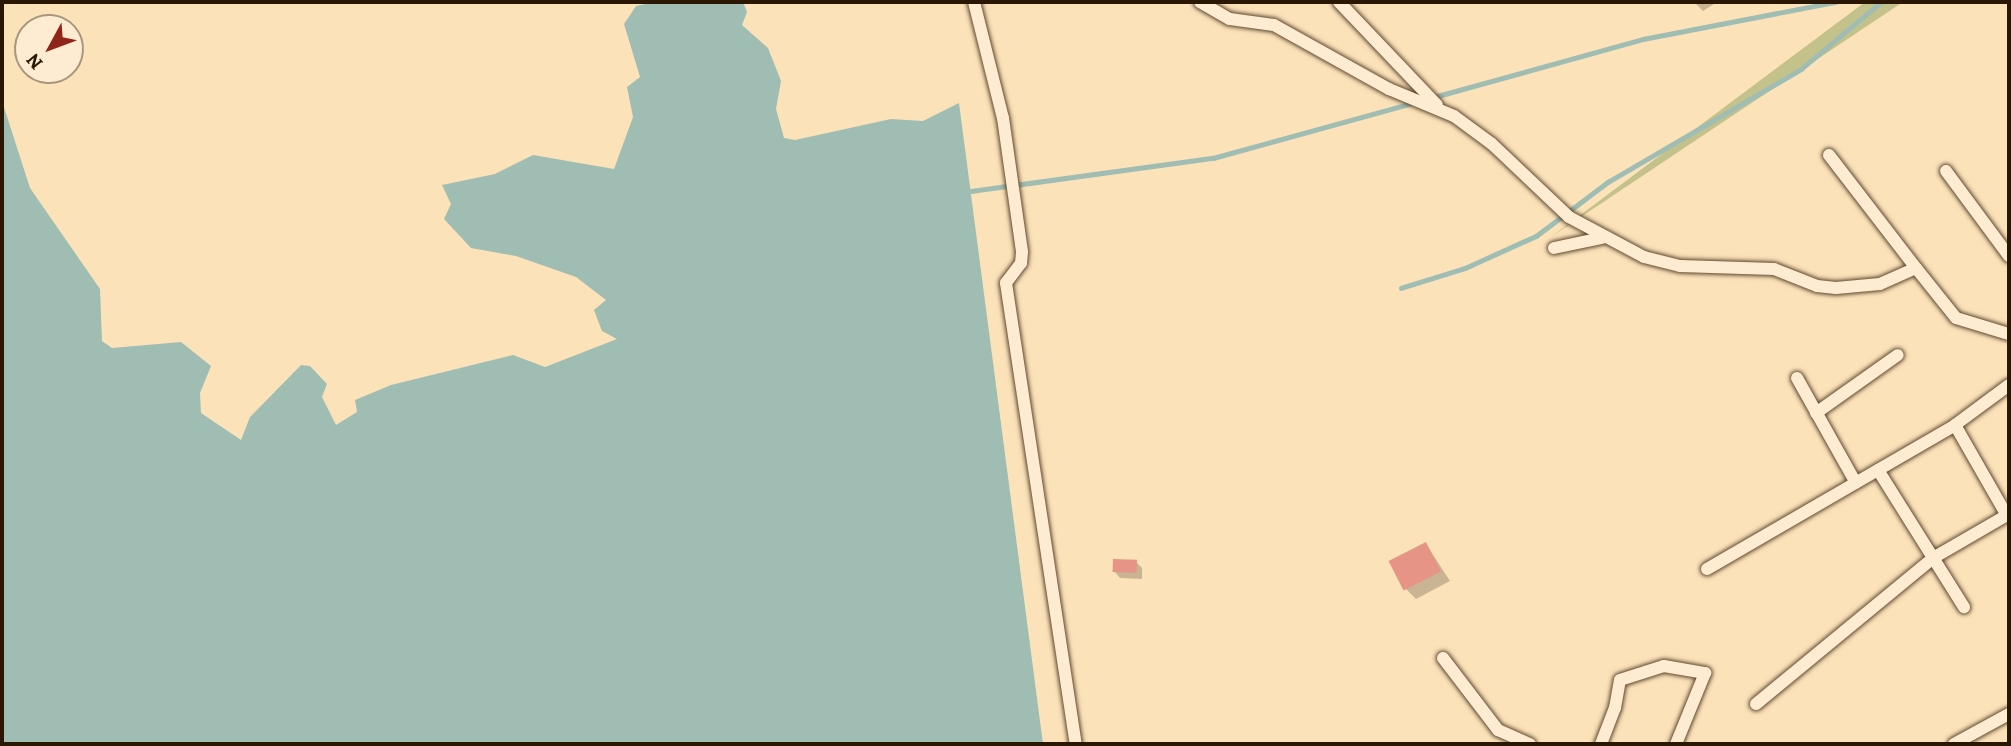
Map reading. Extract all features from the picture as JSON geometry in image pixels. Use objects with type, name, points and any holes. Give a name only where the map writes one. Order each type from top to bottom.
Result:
[{"type":"street","points":[[974,2],[1003,118],[1023,257],[1006,283],[1076,744]]},
{"type":"street","points":[[1200,2],[1230,19],[1274,24],[1389,89],[1441,110],[1477,132],[1569,217],[1602,238],[1659,262],[1774,269],[1817,286],[1836,288],[1880,284],[1916,268]]},
{"type":"street","points":[[1339,2],[1441,110]]},
{"type":"street","points":[[1829,155],[1956,318],[2009,334]]},
{"type":"street","points":[[1946,171],[2009,256]]},
{"type":"street","points":[[1554,248],[1602,238]]},
{"type":"street","points":[[1816,412],[1898,355]]},
{"type":"street","points":[[1797,379],[1856,483]]},
{"type":"street","points":[[1707,569],[1955,425],[2009,385]]},
{"type":"street","points":[[1756,704],[1933,558],[2008,514],[1955,425]]},
{"type":"street","points":[[1878,470],[1964,607]]},
{"type":"street","points":[[1443,658],[1498,730],[1530,744]]},
{"type":"street","points":[[1601,744],[1615,708],[1620,680],[1664,666],[1704,673],[1676,744]]},
{"type":"street","points":[[1954,744],[2009,713]]},
{"type":"shaded area","points":[[1865,2],[1903,2],[1551,237]]},
{"type":"water","points":[[654,2],[743,2],[747,12],[742,25],[768,48],[781,81],[776,109],[784,138],[795,140],[891,119],[923,121],[959,103],[1043,744],[2,744],[2,101],[30,188],[100,289],[102,341],[112,348],[181,342],[211,366],[200,393],[201,413],[241,440],[250,417],[301,365],[310,366],[327,384],[322,397],[336,425],[357,412],[355,400],[391,385],[513,355],[545,367],[617,339],[602,331],[594,310],[606,300],[576,277],[516,256],[471,248],[444,219],[451,204],[442,185],[495,174],[533,155],[614,169],[633,117],[627,87],[640,77],[624,24],[636,6]]},
{"type":"building","points":[[1426,542],[1441,571],[1404,590],[1389,561]]},
{"type":"building","points":[[1113,559],[1137,560],[1137,573],[1113,572]]},
{"type":"waterway","points":[[1434,97],[1643,39],[1836,2]]},
{"type":"waterway","points":[[1401,288],[1465,268],[1536,236],[1608,182],[1801,69],[1881,2]]},
{"type":"waterway","points":[[971,191],[1213,158],[1412,103]]}]
